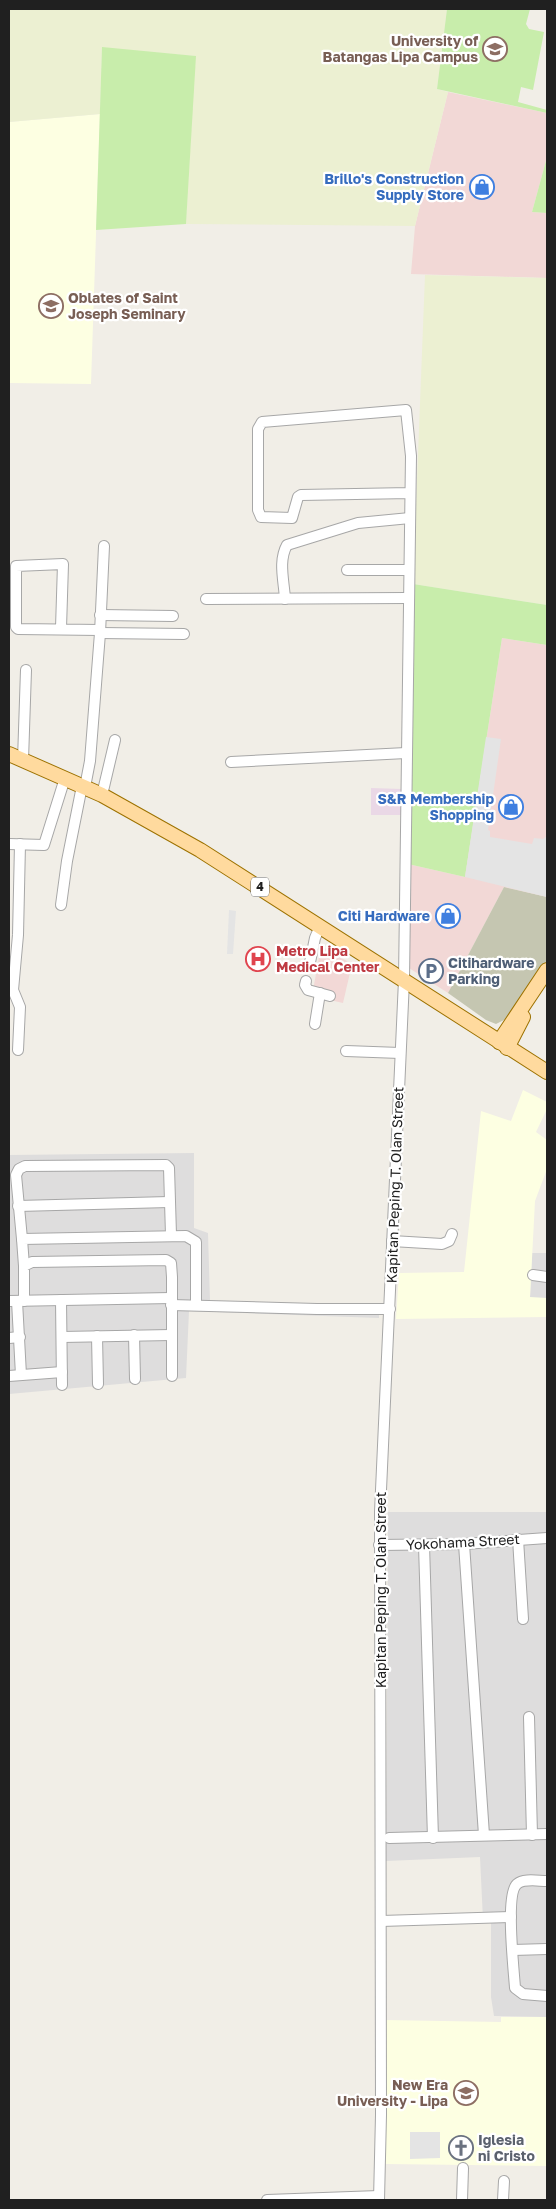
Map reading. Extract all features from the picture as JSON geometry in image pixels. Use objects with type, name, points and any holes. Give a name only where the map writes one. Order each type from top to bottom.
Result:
[{"type":"main road","name":"4","points":[[9,754],[102,795],[200,850],[547,1072]]},
{"type":"main road","points":[[503,1045],[547,970]]},
{"type":"main road","points":[[503,1045],[547,979]]},
{"type":"street","name":"Kapitan Peping T. Olan Street","points":[[379,2198],[381,2136],[380,1546],[404,980],[411,456],[406,410],[262,422],[259,425],[258,510],[261,517],[292,518],[296,501],[301,495],[410,493]]},
{"type":"street","points":[[285,599],[282,561],[283,553],[288,545],[358,523],[410,518]]},
{"type":"street","points":[[62,905],[67,861],[90,761],[100,631],[104,546]]},
{"type":"street","points":[[61,628],[63,564],[16,566],[16,627],[18,629],[61,628],[184,634]]},
{"type":"street","points":[[347,570],[409,570]]},
{"type":"street","points":[[206,599],[408,598]]},
{"type":"street","points":[[100,615],[173,616]]},
{"type":"street","points":[[23,760],[26,670]]},
{"type":"street","points":[[102,795],[112,762],[115,740]]},
{"type":"street","points":[[231,762],[406,753]]},
{"type":"street","points":[[9,844],[44,845],[65,778]]},
{"type":"street","points":[[18,1050],[20,1007],[13,990],[18,935],[20,844]]},
{"type":"street","points":[[309,968],[315,938],[320,926]]},
{"type":"street","points":[[306,982],[305,985],[308,990],[325,994],[314,1024]]},
{"type":"street","points":[[346,1051],[400,1053]]},
{"type":"street","points":[[21,1375],[14,1337],[17,1301],[24,1266],[16,1175],[19,1169],[25,1166],[161,1163],[169,1168],[171,1235]]},
{"type":"street","points":[[18,1206],[169,1202]]},
{"type":"street","points":[[392,1241],[442,1244],[449,1241],[452,1234]]},
{"type":"street","points":[[22,1239],[186,1236],[196,1242],[196,1305]]},
{"type":"street","points":[[24,1266],[32,1262],[41,1261],[166,1260],[171,1263],[172,1376]]},
{"type":"street","points":[[533,1275],[547,1277]]},
{"type":"street","points":[[61,1300],[62,1385]]},
{"type":"street","points":[[17,1301],[171,1302],[196,1305],[317,1309],[390,1309]]},
{"type":"street","points":[[62,1337],[171,1335]]},
{"type":"street","points":[[97,1336],[98,1384]]},
{"type":"street","points":[[134,1336],[135,1379]]},
{"type":"street","points":[[9,1376],[62,1372]]},
{"type":"street","name":"Yokohama Street","points":[[380,1546],[464,1544],[547,1538]]},
{"type":"street","points":[[518,1539],[523,1619]]},
{"type":"street","points":[[464,1544],[484,1835]]},
{"type":"street","points":[[424,1545],[433,1838]]},
{"type":"street","points":[[529,1717],[532,1835]]},
{"type":"street","points":[[389,1838],[547,1834]]},
{"type":"street","points":[[547,1881],[522,1881],[518,1883],[514,1888],[511,1917],[515,1988],[524,1994],[547,1996]]},
{"type":"street","points":[[381,1921],[511,1917]]},
{"type":"street","points":[[512,1950],[547,1949]]},
{"type":"street","points":[[462,2200],[463,2168]]},
{"type":"street","points":[[503,2200],[504,2181]]},
{"type":"street","points":[[267,2200],[379,2198]]},
{"type":"shaded area","points":[[9,9],[447,9],[437,89],[448,92],[415,226],[186,224],[195,56],[102,48],[100,114],[9,122]]},
{"type":"shaded area","name":"Brillo's Construction Supply Store","points":[[448,92],[547,113],[547,157],[532,212],[547,213],[547,278],[411,274],[415,226]]},
{"type":"shaded area","name":"Oblates of Saint Joseph Seminary","points":[[100,114],[91,384],[9,383],[9,122]]},
{"type":"shaded area","points":[[425,275],[547,278],[547,605],[413,584]]},
{"type":"shaded area","name":"S&R Membership Shopping","points":[[502,638],[547,645],[547,897],[504,887],[448,993],[409,968],[408,864],[465,877]]},
{"type":"shaded area","points":[[486,737],[501,739],[488,830],[490,831],[490,837],[532,844],[534,838],[543,839],[547,836],[547,897],[465,877]]},
{"type":"shaded area","points":[[371,788],[402,789],[401,815],[371,815]]},
{"type":"shaded area","points":[[504,887],[547,897],[547,960],[508,1018],[496,1024],[486,1020],[448,993]]},
{"type":"shaded area","points":[[229,910],[236,911],[233,954],[227,954]]},
{"type":"shaded area","points":[[321,946],[352,964],[343,1003],[312,996]]},
{"type":"shaded area","points":[[523,1090],[547,1102],[547,1109],[536,1132],[547,1140],[547,1169],[535,1201],[530,1297],[547,1298],[547,1317],[396,1319],[399,1273],[464,1272],[481,1111],[511,1121]]},
{"type":"shaded area","points":[[194,1153],[194,1228],[208,1233],[210,1301],[379,1306],[379,1318],[189,1311],[186,1378],[9,1394],[9,1155]]},
{"type":"shaded area","points":[[532,1253],[547,1253],[547,1298],[530,1298]]},
{"type":"shaded area","points":[[388,1512],[547,1512],[547,2017],[494,2016],[491,1997],[491,1921],[483,1920],[480,1857],[386,1861]]},
{"type":"shaded area","name":"New Era University - Lipa","points":[[501,2017],[547,2017],[547,2166],[384,2164],[384,2020],[501,2022]]},
{"type":"shaded area","points":[[410,2132],[440,2132],[440,2158],[410,2159]]},
{"type":"green space","name":"University of Batangas Lipa Campus","points":[[447,9],[530,9],[526,24],[529,29],[544,32],[533,90],[521,87],[518,102],[547,110],[547,113],[437,89]]},
{"type":"green space","points":[[102,47],[196,56],[186,224],[96,230]]},
{"type":"green space","points":[[547,157],[547,213],[532,212]]},
{"type":"green space","points":[[413,584],[547,605],[547,645],[502,638],[465,877],[408,864]]},
{"type":"place","name":"University of Batangas Lipa Campus","points":[[495,49]]},
{"type":"place","name":"Brillo's Construction Supply Store","points":[[482,187]]},
{"type":"place","name":"Oblates of Saint Joseph Seminary","points":[[51,306]]},
{"type":"place","name":"S&R Membership Shopping","points":[[511,807]]},
{"type":"place","name":"Citi Hardware","points":[[448,916]]},
{"type":"place","name":"Metro Lipa Medical Center","points":[[258,959]]},
{"type":"place","name":"Citihardware Parking","points":[[431,971]]},
{"type":"place","name":"New Era University - Lipa","points":[[466,2093]]},
{"type":"place","name":"Iglesia ni Cristo","points":[[461,2148]]}]
